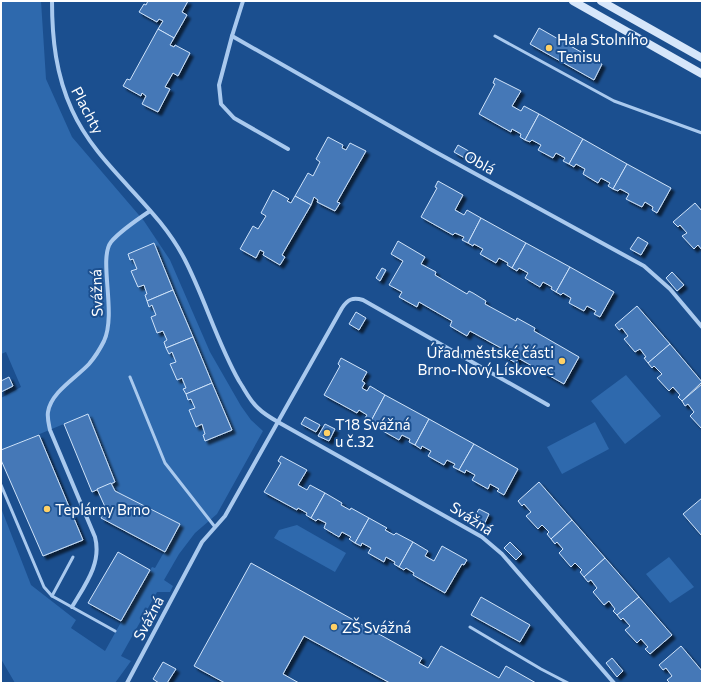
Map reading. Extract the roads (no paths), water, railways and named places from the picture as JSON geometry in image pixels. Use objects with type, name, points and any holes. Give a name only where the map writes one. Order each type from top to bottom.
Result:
[{"type":"street","name":"Plachty","points":[[52,1],[54,54],[61,84],[72,111],[86,136],[150,211]]},
{"type":"street","points":[[243,1],[219,85],[221,104],[234,118],[288,149]]},
{"type":"street","points":[[573,1],[702,74]]},
{"type":"street","points":[[601,1],[702,58]]},
{"type":"street","name":"Oblá","points":[[232,36],[644,266],[670,289],[702,327]]},
{"type":"street","name":"Svážná","points":[[72,607],[94,568],[98,548],[95,537],[50,430],[48,412],[54,399],[90,363],[105,339],[109,325],[110,307],[107,258],[111,242],[150,211],[184,259],[223,351],[250,399],[258,408],[278,422],[482,537],[502,554],[614,683]]},
{"type":"street","name":"Svážná","points":[[127,683],[202,542],[225,516],[342,308],[350,298],[362,300],[548,405]]},
{"type":"lane","points":[[495,36],[614,101],[702,133]]},
{"type":"lane","points":[[130,377],[165,463],[215,527]]},
{"type":"lane","points":[[1,484],[42,582],[52,596],[116,631]]},
{"type":"lane","points":[[52,596],[73,557]]},
{"type":"lane","points":[[470,627],[541,669],[568,683]]},
{"type":"place","name":"Hala Stolního Tenisu","points":[[549,48]]},
{"type":"place","name":"Úřad městské části Brno-Nový Lískovec","points":[[562,361]]},
{"type":"place","name":"T18 Svážná u č.32","points":[[327,433]]},
{"type":"place","name":"Teplárny Brno","points":[[47,509]]},
{"type":"place","name":"ZŠ Svážná","points":[[334,627]]}]
